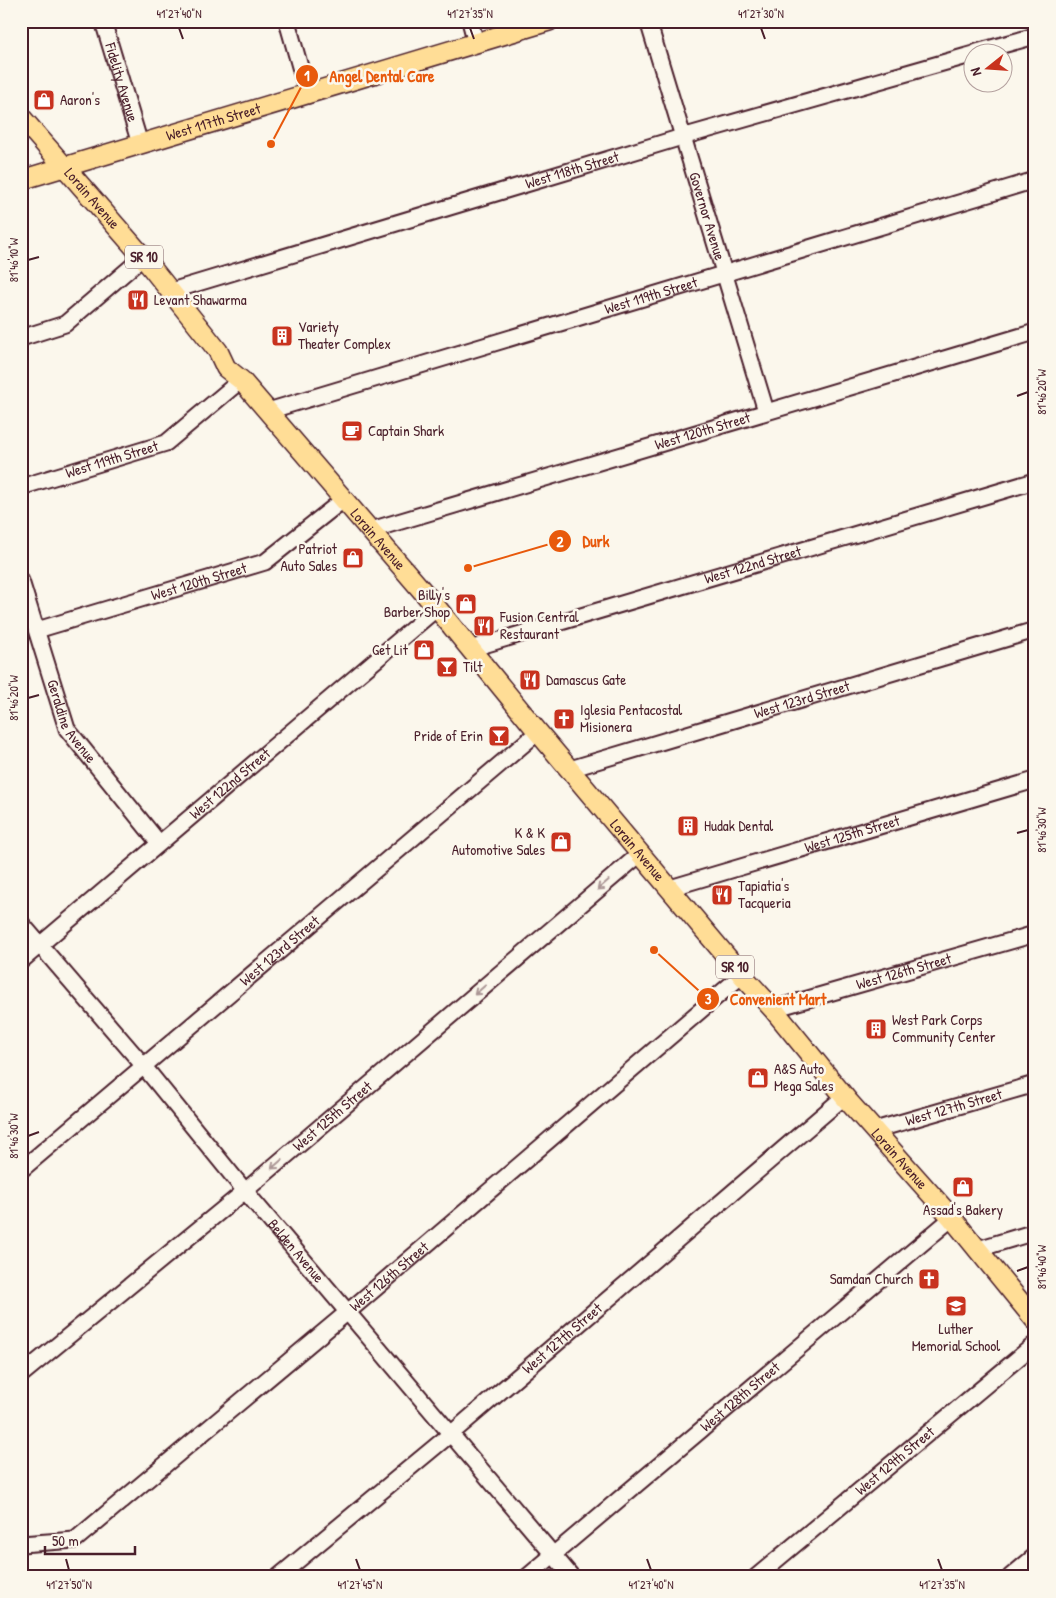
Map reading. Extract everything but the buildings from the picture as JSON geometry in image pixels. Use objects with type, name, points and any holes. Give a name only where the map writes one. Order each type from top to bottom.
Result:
[{"type":"main road","name":"West 117th Street","points":[[21,180],[549,21]]},
{"type":"main road","name":"Lorain Avenue","points":[[21,117],[143,256],[218,351],[226,368],[241,380],[343,500],[371,530],[742,976],[952,1218],[1035,1320]]},
{"type":"street","name":"Fidelity Avenue","points":[[103,21],[140,144]]},
{"type":"street","points":[[287,21],[308,95]]},
{"type":"street","points":[[470,21],[476,43]]},
{"type":"street","name":"Governor Avenue","points":[[648,21],[766,411]]},
{"type":"street","points":[[1014,42],[1035,36]]},
{"type":"street","name":"West 118th Street","points":[[171,291],[682,137],[964,57]]},
{"type":"street","name":"West 119th Street","points":[[268,411],[1035,180]]},
{"type":"street","points":[[21,338],[65,324],[143,256]]},
{"type":"street","name":"West 120th Street","points":[[371,530],[1035,332]]},
{"type":"street","name":"West 119th Street","points":[[21,487],[166,443],[241,380]]},
{"type":"street","name":"West 122nd Street","points":[[470,649],[1035,481]]},
{"type":"street","name":"West 120th Street","points":[[30,624],[266,562],[343,500]]},
{"type":"street","name":"Geraldine Avenue","points":[[21,581],[30,624],[67,730],[159,843]]},
{"type":"street","name":"West 122nd Street","points":[[21,961],[41,946],[159,843],[437,608]]},
{"type":"street","name":"West 123rd Street","points":[[570,769],[1035,630]]},
{"type":"street","name":"West 123rd Street","points":[[21,1170],[538,732]]},
{"type":"street","name":"West 125th Street","points":[[670,888],[1035,780]]},
{"type":"street","name":"West 125th Street","points":[[21,1375],[245,1191],[640,853]]},
{"type":"street","name":"Belden Avenue","points":[[21,923],[144,1066],[245,1191],[572,1577]]},
{"type":"street","name":"West 126th Street","points":[[772,1009],[1035,934]]},
{"type":"street","name":"West 126th Street","points":[[21,1544],[75,1540],[347,1312],[742,976]]},
{"type":"street","name":"West 127th Street","points":[[875,1130],[1035,1084]]},
{"type":"street","name":"West 127th Street","points":[[278,1577],[450,1434],[845,1096]]},
{"type":"street","name":"West 128th Street","points":[[527,1577],[952,1218]]},
{"type":"street","points":[[978,1249],[1035,1232]]},
{"type":"street","name":"West 129th Street","points":[[756,1577],[1035,1344]]},
{"type":"street","points":[[1010,1577],[1035,1556]]},
{"type":"place","name":"Aaron's","points":[[44,100]]},
{"type":"place","name":"Angel Dental Care","points":[[271,144]]},
{"type":"place","name":"Levant Shawarma","points":[[138,300]]},
{"type":"place","name":"Variety Theater Complex","points":[[282,336]]},
{"type":"place","name":"Captain Shark","points":[[352,431]]},
{"type":"place","name":"Patriot Auto Sales","points":[[353,558]]},
{"type":"place","name":"Durk","points":[[468,568]]},
{"type":"place","name":"Billy's Barber Shop","points":[[466,604]]},
{"type":"place","name":"Fusion Central Restaurant","points":[[484,626]]},
{"type":"place","name":"Get Lit","points":[[424,650]]},
{"type":"place","name":"Tilt","points":[[447,667]]},
{"type":"place","name":"Damascus Gate","points":[[530,680]]},
{"type":"place","name":"Iglesia Pentacostal Misionera","points":[[564,719]]},
{"type":"place","name":"Pride of Erin","points":[[499,736]]},
{"type":"place","name":"Hudak Dental","points":[[688,826]]},
{"type":"place","name":"K & K Automotive Sales","points":[[561,842]]},
{"type":"place","name":"Tapiatia's Tacqueria","points":[[722,895]]},
{"type":"place","name":"Convenient Mart","points":[[654,950]]},
{"type":"place","name":"West Park Corps Community Center","points":[[876,1029]]},
{"type":"place","name":"A&S Auto Mega Sales","points":[[758,1078]]},
{"type":"place","name":"Assad's Bakery","points":[[963,1187]]},
{"type":"place","name":"Samdan Church","points":[[929,1279]]},
{"type":"place","name":"Luther Memorial School","points":[[956,1306]]}]
